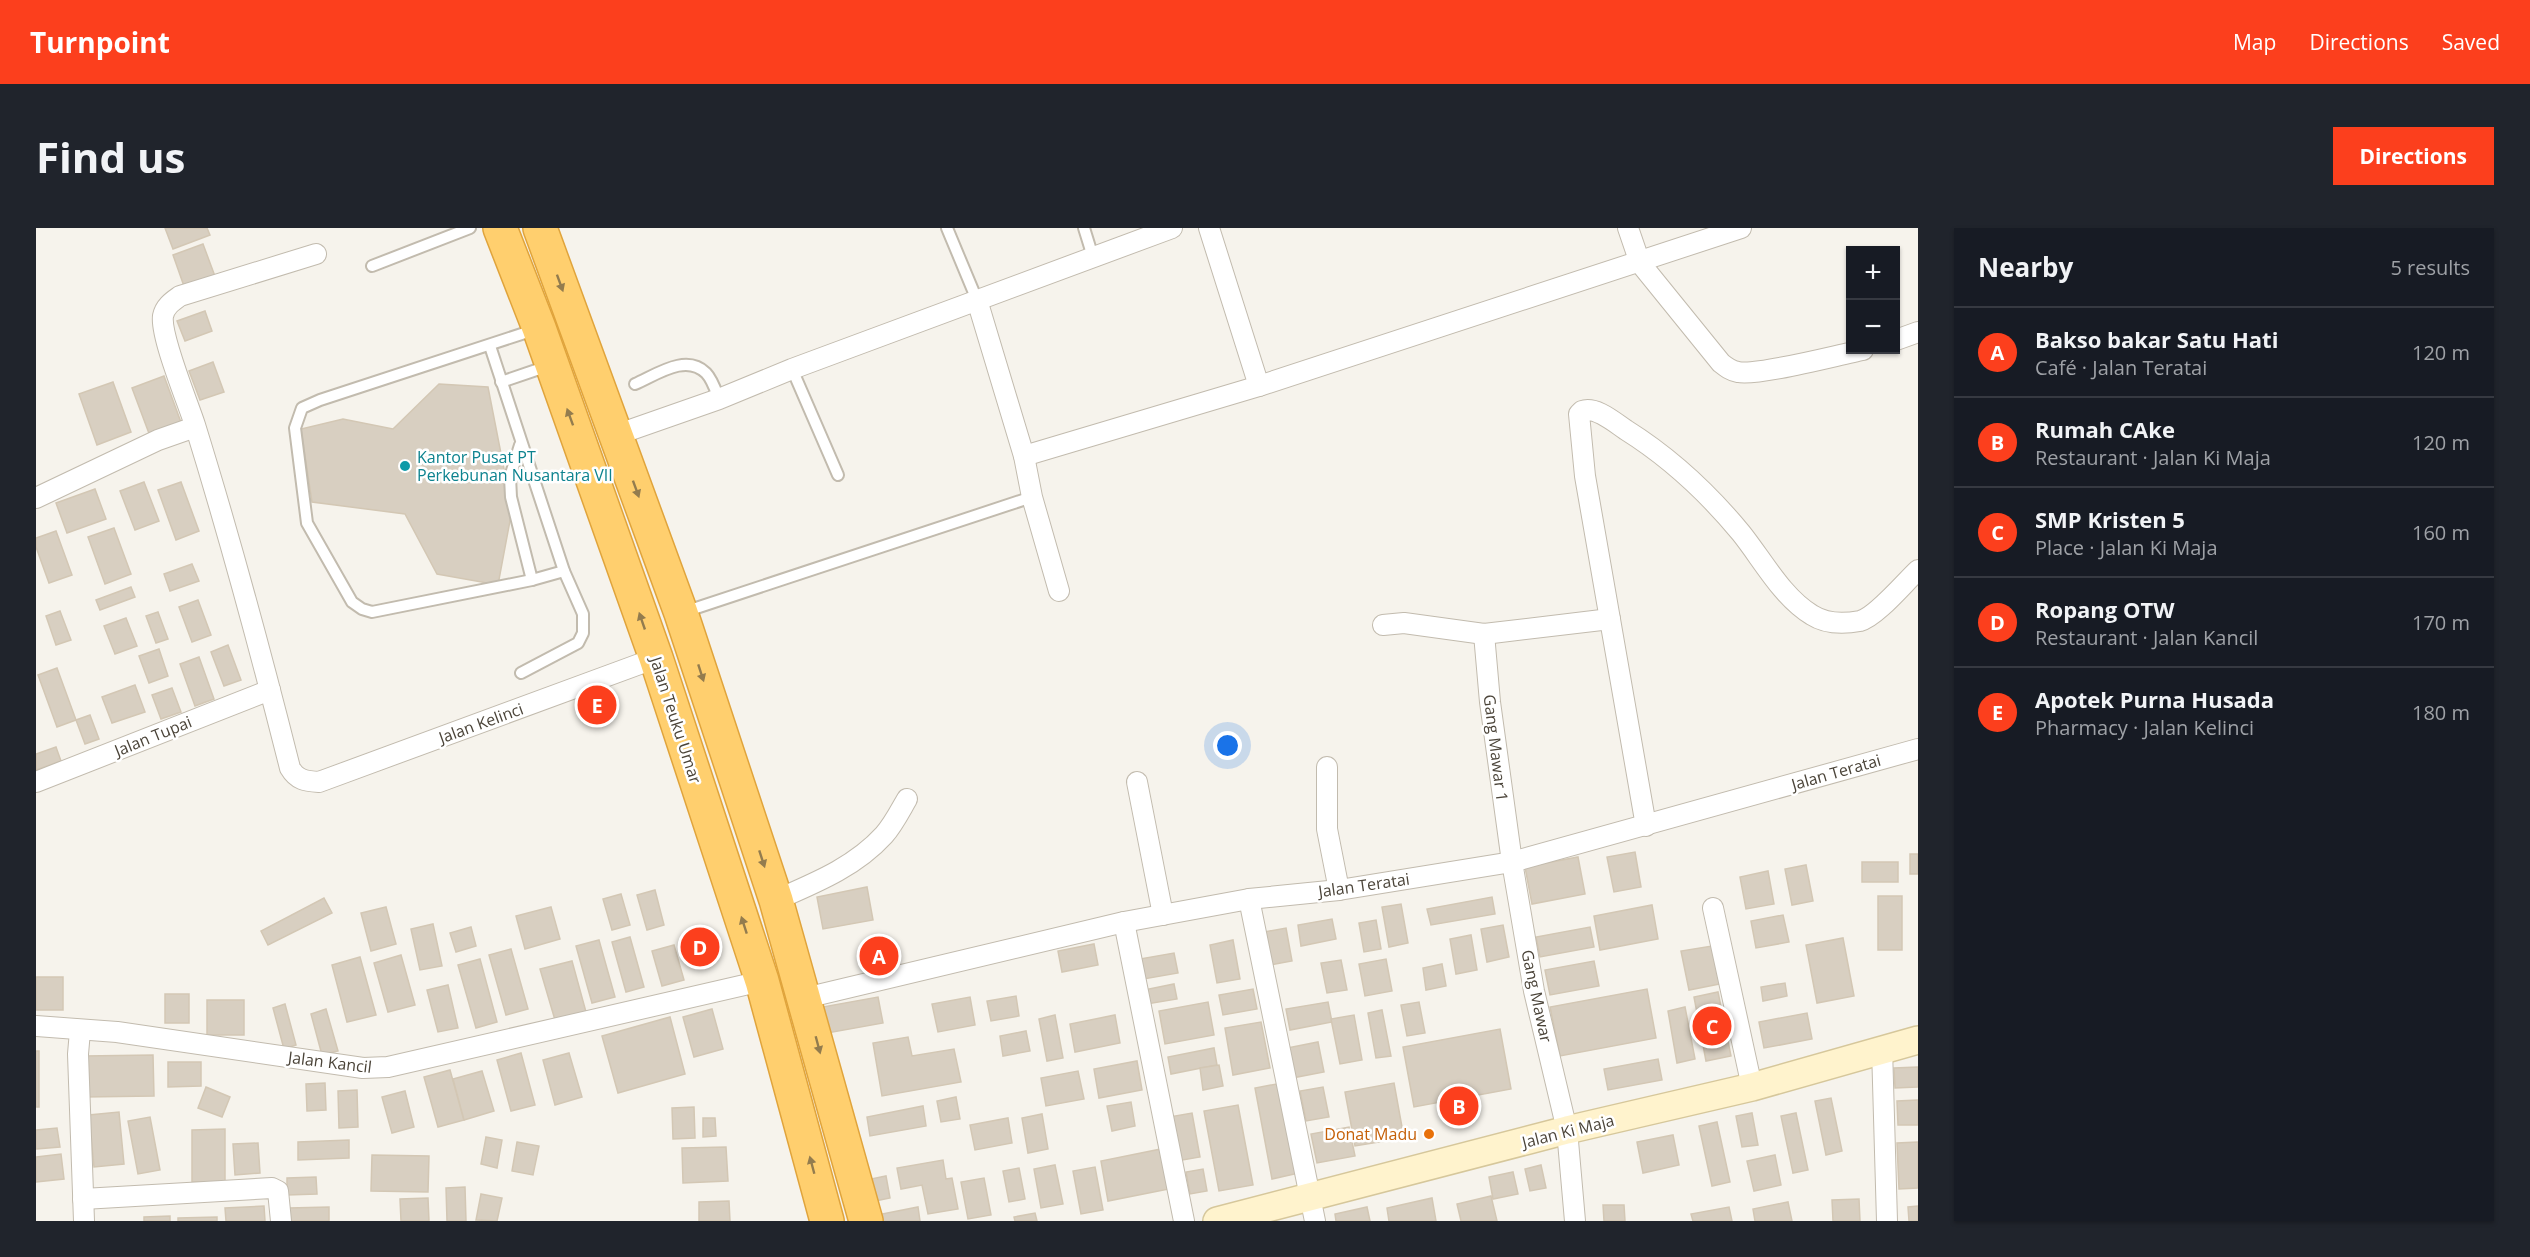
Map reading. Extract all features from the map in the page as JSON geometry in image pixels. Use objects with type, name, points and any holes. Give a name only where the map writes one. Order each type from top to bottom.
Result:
[{"type":"highway","name":"Jalan Teuku Umar","points":[[500,228],[539,328],[656,658],[762,981],[827,1221]]},
{"type":"highway","points":[[540,228],[681,613],[776,900],[866,1221]]},
{"type":"main road","name":"Jalan Ki Maja","points":[[1217,1221],[1312,1209],[1568,1130],[1752,1087],[1882,1048],[1918,1040]]},
{"type":"street","points":[[616,435],[719,399],[792,369],[1172,228]]},
{"type":"street","points":[[1209,228],[1259,386]]},
{"type":"street","points":[[1628,228],[1640,263],[1721,363],[1729,369],[1739,373],[1759,371],[1846,353]]},
{"type":"street","points":[[1024,456],[1259,386],[1741,228]]},
{"type":"street","points":[[270,690],[195,427],[165,334],[163,316],[169,304],[180,296],[316,254]]},
{"type":"street","points":[[977,300],[1024,456],[1032,497],[1059,591]]},
{"type":"street","points":[[1900,338],[1918,332]]},
{"type":"street","points":[[1646,826],[1585,476],[1579,414],[1584,410],[1594,410],[1642,440],[1674,465],[1704,492],[1740,532],[1780,584],[1809,614],[1825,622],[1862,621],[1918,570]]},
{"type":"street","points":[[36,498],[158,440],[195,427]]},
{"type":"street","points":[[1383,625],[1404,623],[1484,634],[1610,619]]},
{"type":"street","name":"Gang Mawar 1","points":[[1484,634],[1490,702],[1512,862]]},
{"type":"street","name":"Jalan Kelinci","points":[[270,690],[290,768],[295,776],[305,782],[319,782],[656,658]]},
{"type":"street","name":"Jalan Tupai","points":[[36,782],[270,690]]},
{"type":"street","name":"Jalan Teratai","points":[[805,998],[1124,922],[1249,899],[1339,890],[1512,862],[1918,749]]},
{"type":"street","points":[[1327,767],[1327,829],[1339,890]]},
{"type":"street","points":[[1137,782],[1163,915]]},
{"type":"street","points":[[776,900],[824,879],[867,852],[886,834],[907,799]]},
{"type":"street","name":"Gang Mawar","points":[[1512,862],[1534,991],[1568,1130],[1575,1221]]},
{"type":"street","points":[[1249,899],[1312,1209]]},
{"type":"street","points":[[1713,908],[1752,1087]]},
{"type":"street","points":[[1124,922],[1184,1221]]},
{"type":"street","name":"Jalan Kancil","points":[[36,1026],[117,1032],[363,1068],[387,1067],[762,981]]},
{"type":"street","points":[[80,1031],[78,1054],[84,1221]]},
{"type":"street","points":[[1882,1048],[1887,1221]]},
{"type":"street","points":[[83,1199],[272,1188],[278,1191],[281,1221]]},
{"type":"lane","points":[[372,266],[470,228]]},
{"type":"lane","points":[[947,228],[977,300]]},
{"type":"lane","points":[[1084,228],[1093,257]]},
{"type":"lane","points":[[539,328],[320,400],[302,408],[295,428],[307,523],[352,602],[362,609],[372,612],[532,580],[564,571]]},
{"type":"lane","points":[[490,346],[520,445],[564,571],[583,614],[583,633],[578,643],[521,673]]},
{"type":"lane","points":[[501,382],[552,365]]},
{"type":"lane","points":[[635,384],[680,365],[694,365],[708,374],[719,399]]},
{"type":"lane","points":[[792,369],[838,475]]},
{"type":"lane","points":[[520,445],[510,477],[511,497],[532,580]]},
{"type":"lane","points":[[681,613],[1032,497]]},
{"type":"building","points":[[165,228],[207,228],[210,235],[173,249]]},
{"type":"building","points":[[203,244],[216,279],[185,289],[173,255]]},
{"type":"building","points":[[205,311],[212,331],[185,341],[177,321]]},
{"type":"building","points":[[213,362],[224,392],[200,400],[189,371]]},
{"type":"building","points":[[164,376],[182,425],[150,436],[132,388]]},
{"type":"building","points":[[113,382],[131,432],[97,445],[79,394]]},
{"type":"building","name":"Kantor Pusat PT Perkebunan Nusantara VII","points":[[439,384],[488,387],[512,510],[498,585],[437,574],[405,514],[312,502],[301,429],[343,419],[393,429]]},
{"type":"building","points":[[144,482],[159,521],[135,530],[120,491]]},
{"type":"building","points":[[181,482],[199,531],[176,540],[158,490]]},
{"type":"building","points":[[95,489],[106,519],[67,533],[56,503]]},
{"type":"building","points":[[114,528],[131,574],[105,584],[88,537]]},
{"type":"building","points":[[56,531],[72,575],[49,583],[36,547],[36,538]]},
{"type":"building","points":[[192,564],[199,581],[170,591],[164,574]]},
{"type":"building","points":[[131,587],[135,597],[100,610],[96,600]]},
{"type":"building","points":[[198,600],[211,635],[192,642],[179,607]]},
{"type":"building","points":[[60,611],[71,640],[56,645],[46,616]]},
{"type":"building","points":[[158,612],[168,639],[156,643],[146,616]]},
{"type":"building","points":[[126,618],[137,646],[115,654],[104,626]]},
{"type":"building","points":[[228,645],[241,680],[224,686],[211,652]]},
{"type":"building","points":[[159,649],[168,676],[149,683],[139,656]]},
{"type":"building","points":[[199,657],[214,699],[195,706],[180,664]]},
{"type":"building","points":[[57,668],[76,720],[57,727],[38,675]]},
{"type":"building","points":[[135,685],[145,712],[112,723],[102,697]]},
{"type":"building","points":[[172,688],[181,712],[161,719],[152,695]]},
{"type":"building","points":[[604,688],[611,717],[589,722],[582,693]]},
{"type":"building","points":[[90,715],[99,739],[85,744],[76,720]]},
{"type":"building","points":[[56,747],[61,761],[36,770],[36,754]]},
{"type":"building","points":[[1635,852],[1641,887],[1614,892],[1607,857]]},
{"type":"building","points":[[1910,854],[1918,854],[1918,874],[1910,874]]},
{"type":"building","points":[[1578,857],[1585,894],[1532,904],[1525,867]]},
{"type":"building","points":[[1862,862],[1898,862],[1898,882],[1862,882]]},
{"type":"building","points":[[1806,865],[1813,901],[1792,905],[1785,869]]},
{"type":"building","points":[[1768,871],[1774,904],[1746,909],[1740,877]]},
{"type":"building","points":[[867,887],[873,920],[823,929],[817,897]]},
{"type":"building","points":[[655,890],[664,925],[647,930],[637,895]]},
{"type":"building","points":[[621,894],[630,925],[612,930],[603,899]]},
{"type":"building","points":[[1878,896],[1902,896],[1902,950],[1878,950]]},
{"type":"building","points":[[1492,897],[1495,914],[1431,925],[1427,909]]},
{"type":"building","points":[[324,898],[332,913],[268,945],[261,931]]},
{"type":"building","points":[[1401,904],[1408,943],[1389,947],[1382,907]]},
{"type":"building","points":[[1652,905],[1658,939],[1600,950],[1594,916]]},
{"type":"building","points":[[386,907],[396,944],[371,951],[361,913]]},
{"type":"building","points":[[551,907],[560,939],[525,949],[516,916]]},
{"type":"building","points":[[1783,915],[1789,942],[1756,948],[1751,921]]},
{"type":"building","points":[[1332,919],[1336,939],[1301,946],[1298,925]]},
{"type":"building","points":[[1376,920],[1381,949],[1364,952],[1359,923]]},
{"type":"building","points":[[433,924],[442,966],[420,970],[411,929]]},
{"type":"building","points":[[1503,925],[1509,957],[1487,962],[1481,929]]},
{"type":"building","points":[[471,927],[476,946],[456,952],[450,933]]},
{"type":"building","points":[[1590,927],[1594,947],[1540,957],[1536,937]]},
{"type":"building","points":[[1286,928],[1292,961],[1265,966],[1259,933]]},
{"type":"building","points":[[711,929],[720,954],[690,964],[681,940]]},
{"type":"building","points":[[1471,935],[1477,970],[1456,974],[1450,939]]},
{"type":"building","points":[[630,937],[644,987],[626,992],[612,942]]},
{"type":"building","points":[[1843,938],[1854,996],[1817,1003],[1806,945]]},
{"type":"building","points":[[599,940],[615,997],[592,1003],[576,946]]},
{"type":"building","points":[[1233,940],[1240,979],[1217,983],[1210,945]]},
{"type":"building","points":[[889,941],[896,963],[869,971],[862,949]]},
{"type":"building","points":[[1094,944],[1098,965],[1062,972],[1058,951]]},
{"type":"building","points":[[674,945],[684,980],[662,986],[652,951]]},
{"type":"building","points":[[1718,945],[1725,983],[1689,990],[1681,951]]},
{"type":"building","points":[[511,949],[528,1009],[506,1015],[489,955]]},
{"type":"building","points":[[1174,953],[1178,973],[1138,980],[1134,960]]},
{"type":"building","points":[[401,955],[415,1005],[388,1012],[374,963]]},
{"type":"building","points":[[360,957],[376,1015],[347,1022],[332,965]]},
{"type":"building","points":[[480,959],[497,1022],[476,1028],[458,965]]},
{"type":"building","points":[[1386,959],[1392,991],[1365,996],[1359,964]]},
{"type":"building","points":[[1341,960],[1347,990],[1327,993],[1321,963]]},
{"type":"building","points":[[572,961],[586,1012],[555,1020],[540,969]]},
{"type":"building","points":[[1594,961],[1599,986],[1550,995],[1545,970]]},
{"type":"building","points":[[1442,964],[1446,986],[1426,990],[1423,968]]},
{"type":"building","points":[[36,977],[63,977],[63,1010],[36,1010]]},
{"type":"building","points":[[1785,983],[1787,996],[1763,1001],[1761,987]]},
{"type":"building","points":[[1174,984],[1177,999],[1141,1005],[1139,991]]},
{"type":"building","points":[[448,985],[458,1028],[438,1032],[427,990]]},
{"type":"building","points":[[1253,989],[1257,1009],[1223,1015],[1219,995]]},
{"type":"building","points":[[1647,989],[1656,1038],[1560,1056],[1550,1007]]},
{"type":"building","points":[[1718,992],[1731,1056],[1706,1061],[1694,997]]},
{"type":"building","points":[[165,994],[189,994],[189,1023],[165,1023]]},
{"type":"building","points":[[1016,996],[1019,1016],[991,1021],[987,1001]]},
{"type":"building","points":[[878,997],[883,1023],[822,1034],[817,1008]]},
{"type":"building","points":[[970,997],[975,1025],[938,1032],[932,1004]]},
{"type":"building","points":[[207,1000],[244,1000],[244,1035],[207,1035]]},
{"type":"building","points":[[1208,1002],[1214,1035],[1165,1044],[1159,1011]]},
{"type":"building","points":[[1328,1002],[1332,1022],[1290,1030],[1286,1009]]},
{"type":"building","points":[[1419,1002],[1425,1033],[1407,1036],[1401,1005]]},
{"type":"building","points":[[285,1004],[296,1045],[284,1049],[273,1008]]},
{"type":"building","points":[[1685,1007],[1695,1059],[1677,1063],[1668,1011]]},
{"type":"building","points":[[326,1009],[338,1051],[322,1055],[311,1014]]},
{"type":"building","points":[[712,1009],[723,1049],[694,1057],[683,1017]]},
{"type":"building","points":[[1382,1010],[1391,1056],[1376,1058],[1368,1013]]},
{"type":"building","points":[[1807,1013],[1812,1039],[1764,1048],[1759,1022]]},
{"type":"building","points":[[1055,1015],[1063,1058],[1047,1061],[1039,1019]]},
{"type":"building","points":[[1115,1015],[1120,1043],[1075,1052],[1070,1024]]},
{"type":"building","points":[[1354,1015],[1362,1060],[1340,1064],[1331,1019]]},
{"type":"building","points":[[670,1017],[685,1074],[618,1093],[602,1036]]},
{"type":"building","points":[[1261,1022],[1270,1068],[1233,1075],[1225,1028]]},
{"type":"building","points":[[1500,1029],[1511,1089],[1414,1107],[1403,1047]]},
{"type":"building","points":[[1026,1031],[1030,1051],[1003,1056],[1000,1036]]},
{"type":"building","points":[[908,1037],[912,1056],[954,1049],[961,1082],[882,1096],[873,1043]]},
{"type":"building","points":[[1318,1042],[1324,1072],[1292,1078],[1287,1048]]},
{"type":"building","points":[[1214,1048],[1217,1065],[1171,1074],[1168,1057]]},
{"type":"building","points":[[36,1051],[39,1051],[39,1107],[36,1107]]},
{"type":"building","points":[[521,1053],[535,1105],[511,1111],[497,1060]]},
{"type":"building","points":[[569,1053],[582,1097],[555,1105],[543,1060]]},
{"type":"building","points":[[153,1055],[154,1096],[84,1097],[84,1056]]},
{"type":"building","points":[[1658,1059],[1662,1080],[1608,1090],[1604,1069]]},
{"type":"building","points":[[1137,1061],[1142,1090],[1099,1098],[1094,1069]]},
{"type":"building","points":[[168,1062],[201,1062],[201,1086],[168,1087]]},
{"type":"building","points":[[1219,1065],[1223,1086],[1203,1090],[1200,1068]]},
{"type":"building","points":[[1918,1067],[1918,1087],[1895,1088],[1894,1068]]},
{"type":"building","points":[[450,1070],[464,1120],[438,1127],[424,1077]]},
{"type":"building","points":[[482,1071],[494,1111],[464,1120],[453,1079]]},
{"type":"building","points":[[1078,1071],[1084,1099],[1046,1106],[1041,1078]]},
{"type":"building","points":[[325,1083],[326,1110],[307,1111],[306,1084]]},
{"type":"building","points":[[1282,1083],[1299,1173],[1272,1179],[1255,1088]]},
{"type":"building","points":[[1394,1083],[1404,1138],[1355,1146],[1345,1092]]},
{"type":"building","points":[[206,1087],[230,1097],[222,1117],[198,1108]]},
{"type":"building","points":[[1323,1087],[1329,1117],[1306,1121],[1300,1091]]},
{"type":"building","points":[[357,1090],[358,1127],[339,1128],[338,1091]]},
{"type":"building","points":[[405,1091],[414,1127],[392,1133],[382,1097]]},
{"type":"building","points":[[956,1097],[960,1119],[941,1122],[937,1101]]},
{"type":"building","points":[[1831,1098],[1842,1151],[1826,1155],[1815,1101]]},
{"type":"building","points":[[1918,1100],[1918,1125],[1898,1125],[1897,1101]]},
{"type":"building","points":[[1131,1102],[1135,1126],[1112,1131],[1107,1106]]},
{"type":"building","points":[[1238,1105],[1253,1185],[1219,1191],[1204,1111]]},
{"type":"building","points":[[923,1106],[926,1126],[870,1136],[867,1117]]},
{"type":"building","points":[[694,1107],[695,1138],[673,1139],[672,1108]]},
{"type":"building","points":[[119,1112],[124,1164],[94,1167],[89,1115]]},
{"type":"building","points":[[1192,1113],[1200,1157],[1177,1161],[1169,1117]]},
{"type":"building","points":[[1752,1113],[1758,1145],[1742,1147],[1736,1116]]},
{"type":"building","points":[[1796,1113],[1808,1170],[1793,1173],[1781,1116]]},
{"type":"building","points":[[1042,1114],[1048,1149],[1028,1153],[1022,1118]]},
{"type":"building","points":[[150,1117],[160,1170],[138,1174],[128,1121]]},
{"type":"building","points":[[703,1118],[715,1118],[716,1136],[703,1137]]},
{"type":"building","points":[[1008,1118],[1012,1143],[975,1150],[970,1125]]},
{"type":"building","points":[[1717,1122],[1730,1182],[1712,1186],[1699,1126]]},
{"type":"building","points":[[1349,1127],[1355,1156],[1317,1163],[1311,1134]]},
{"type":"building","points":[[57,1128],[60,1147],[36,1149],[36,1130]]},
{"type":"building","points":[[225,1129],[225,1182],[192,1182],[192,1130]]},
{"type":"building","points":[[1673,1135],[1679,1165],[1643,1173],[1637,1142]]},
{"type":"building","points":[[486,1137],[502,1140],[497,1168],[481,1164]]},
{"type":"building","points":[[349,1140],[349,1158],[298,1160],[298,1142]]},
{"type":"building","points":[[517,1142],[539,1146],[533,1175],[512,1171]]},
{"type":"building","points":[[1918,1142],[1918,1188],[1899,1189],[1897,1143]]},
{"type":"building","points":[[258,1143],[260,1173],[235,1175],[233,1144]]},
{"type":"building","points":[[726,1147],[728,1181],[683,1183],[682,1148]]},
{"type":"building","points":[[1161,1149],[1169,1189],[1108,1201],[1101,1161]]},
{"type":"building","points":[[61,1154],[64,1179],[36,1182],[36,1157]]},
{"type":"building","points":[[372,1155],[429,1156],[428,1192],[371,1191]]},
{"type":"building","points":[[1775,1155],[1781,1185],[1754,1191],[1747,1161]]},
{"type":"building","points":[[943,1160],[946,1179],[952,1178],[958,1209],[928,1214],[922,1185],[901,1189],[897,1168]]},
{"type":"building","points":[[1055,1165],[1063,1204],[1041,1208],[1034,1169]]},
{"type":"building","points":[[1541,1165],[1546,1188],[1530,1191],[1525,1169]]},
{"type":"building","points":[[1095,1167],[1103,1210],[1081,1214],[1073,1171]]},
{"type":"building","points":[[1019,1168],[1025,1199],[1009,1202],[1003,1171]]},
{"type":"building","points":[[1203,1169],[1207,1191],[1190,1194],[1186,1172]]},
{"type":"building","points":[[1513,1172],[1518,1194],[1493,1199],[1489,1177]]},
{"type":"building","points":[[886,1176],[890,1198],[875,1201],[871,1179]]},
{"type":"building","points":[[316,1177],[317,1194],[287,1195],[287,1178]]},
{"type":"building","points":[[984,1178],[991,1215],[968,1219],[961,1182]]},
{"type":"building","points":[[465,1187],[466,1221],[447,1221],[446,1188]]},
{"type":"building","points":[[481,1194],[502,1198],[497,1221],[476,1220]]},
{"type":"building","points":[[1491,1196],[1497,1221],[1461,1221],[1457,1204]]},
{"type":"building","points":[[428,1198],[429,1221],[401,1221],[400,1199]]},
{"type":"building","points":[[1432,1198],[1436,1221],[1389,1221],[1387,1208]]},
{"type":"building","points":[[1859,1199],[1860,1221],[1833,1221],[1832,1200]]},
{"type":"building","points":[[729,1201],[730,1221],[699,1221],[699,1202]]},
{"type":"building","points":[[1788,1202],[1792,1221],[1755,1221],[1753,1209]]},
{"type":"building","points":[[1603,1205],[1624,1205],[1625,1221],[1604,1221]]},
{"type":"building","points":[[264,1206],[265,1221],[226,1221],[225,1208]]},
{"type":"building","points":[[1918,1206],[1918,1221],[1909,1221],[1908,1207]]},
{"type":"building","points":[[329,1207],[329,1221],[289,1221],[289,1208]]},
{"type":"building","points":[[918,1207],[920,1221],[879,1221],[877,1215]]},
{"type":"building","points":[[1367,1207],[1370,1221],[1336,1221],[1335,1214]]},
{"type":"building","points":[[1729,1207],[1732,1221],[1693,1221],[1691,1214]]},
{"type":"building","points":[[1035,1213],[1037,1221],[1015,1221],[1014,1217]]},
{"type":"building","points":[[170,1216],[170,1221],[144,1221],[144,1217]]},
{"type":"building","points":[[217,1217],[217,1221],[178,1221],[178,1218]]},
{"type":"place","name":"Kantor Pusat PT Perkebunan Nusantara VII","points":[[405,466]]},
{"type":"place","name":"Apotek Purna Husada","points":[[597,705]]},
{"type":"place","name":"Ropang OTW","points":[[700,947]]},
{"type":"place","name":"Bakso bakar Satu Hati","points":[[879,956]]},
{"type":"place","name":"SMP Kristen 5","points":[[1712,1026]]},
{"type":"place","name":"Rumah CAke","points":[[1459,1106]]},
{"type":"place","name":"Donat Madu","points":[[1429,1134]]}]
